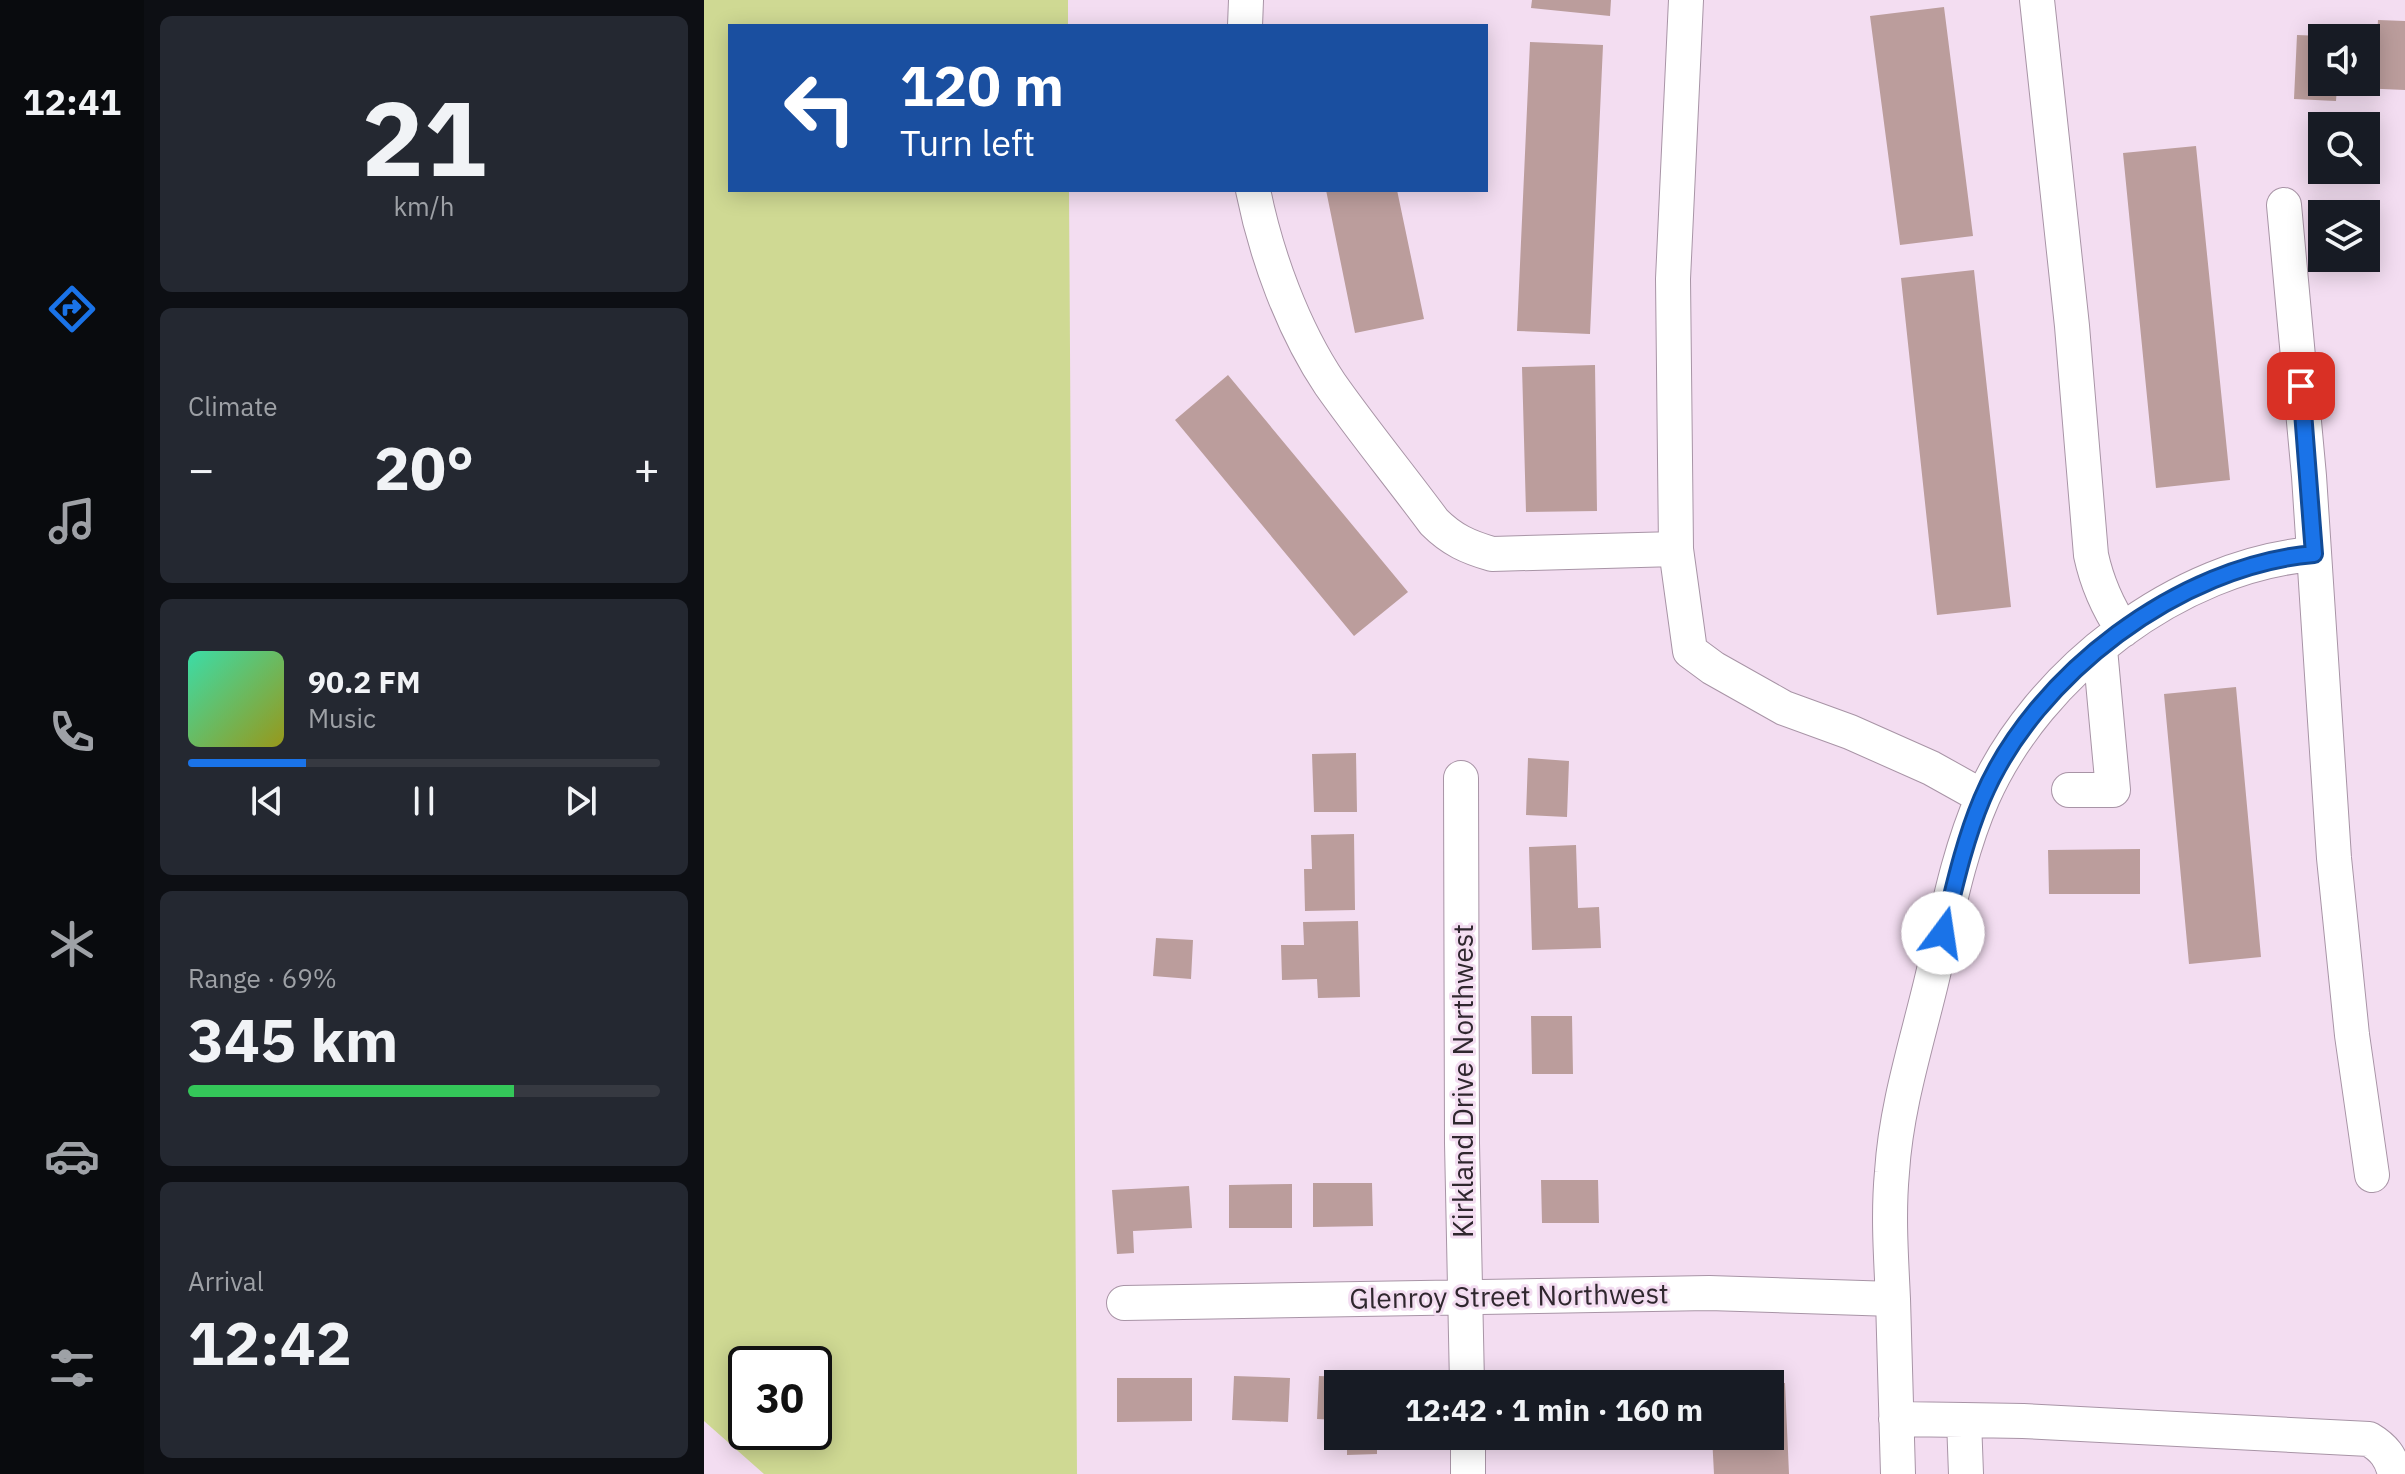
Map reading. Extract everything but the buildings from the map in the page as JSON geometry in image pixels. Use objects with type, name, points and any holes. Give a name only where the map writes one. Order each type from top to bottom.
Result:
[{"type":"street","points":[[1245,24],[1246,0]]},
{"type":"street","points":[[1686,0],[1673,279],[1676,549],[1690,651],[1713,668],[1784,708],[1850,732],[1931,768],[1983,797]]},
{"type":"street","points":[[2037,0],[2072,326],[2091,555],[2107,606],[2112,639],[2113,790],[2069,790]]},
{"type":"street","points":[[1253,192],[1284,292],[1301,334],[1329,383],[1434,522],[1449,537],[1467,547],[1492,554],[1676,549]]},
{"type":"street","points":[[2284,205],[2309,476],[2334,858],[2352,1035],[2372,1175]]},
{"type":"street","points":[[1898,1474],[1890,1238],[1892,1171],[1901,1104],[1964,848],[1983,797],[2004,758],[2035,713],[2071,673],[2112,639],[2180,595],[2232,572],[2286,556],[2314,554]]},
{"type":"street","name":"Kirkland Drive Northwest","points":[[1461,778],[1467,1370]]},
{"type":"street","name":"Glenroy Street Northwest","points":[[1124,1303],[1709,1293],[1893,1299]]},
{"type":"street","points":[[1896,1419],[2023,1421],[2369,1439],[2381,1446],[2392,1459],[2395,1474]]},
{"type":"street","points":[[1964,1420],[1966,1474]]},
{"type":"street","points":[[1468,1450],[1468,1474]]},
{"type":"green space","points":[[704,0],[1068,0],[1068,24],[728,24],[728,192],[1069,192],[1077,1474],[764,1474],[737,1450],[832,1450],[832,1346],[728,1346],[728,1442],[704,1421]]},
{"type":"route","points":[[1943,933],[1964,848],[1983,797],[2004,758],[2035,713],[2071,673],[2123,630],[2180,595],[2232,572],[2286,556],[2314,554],[2301,386]]}]
